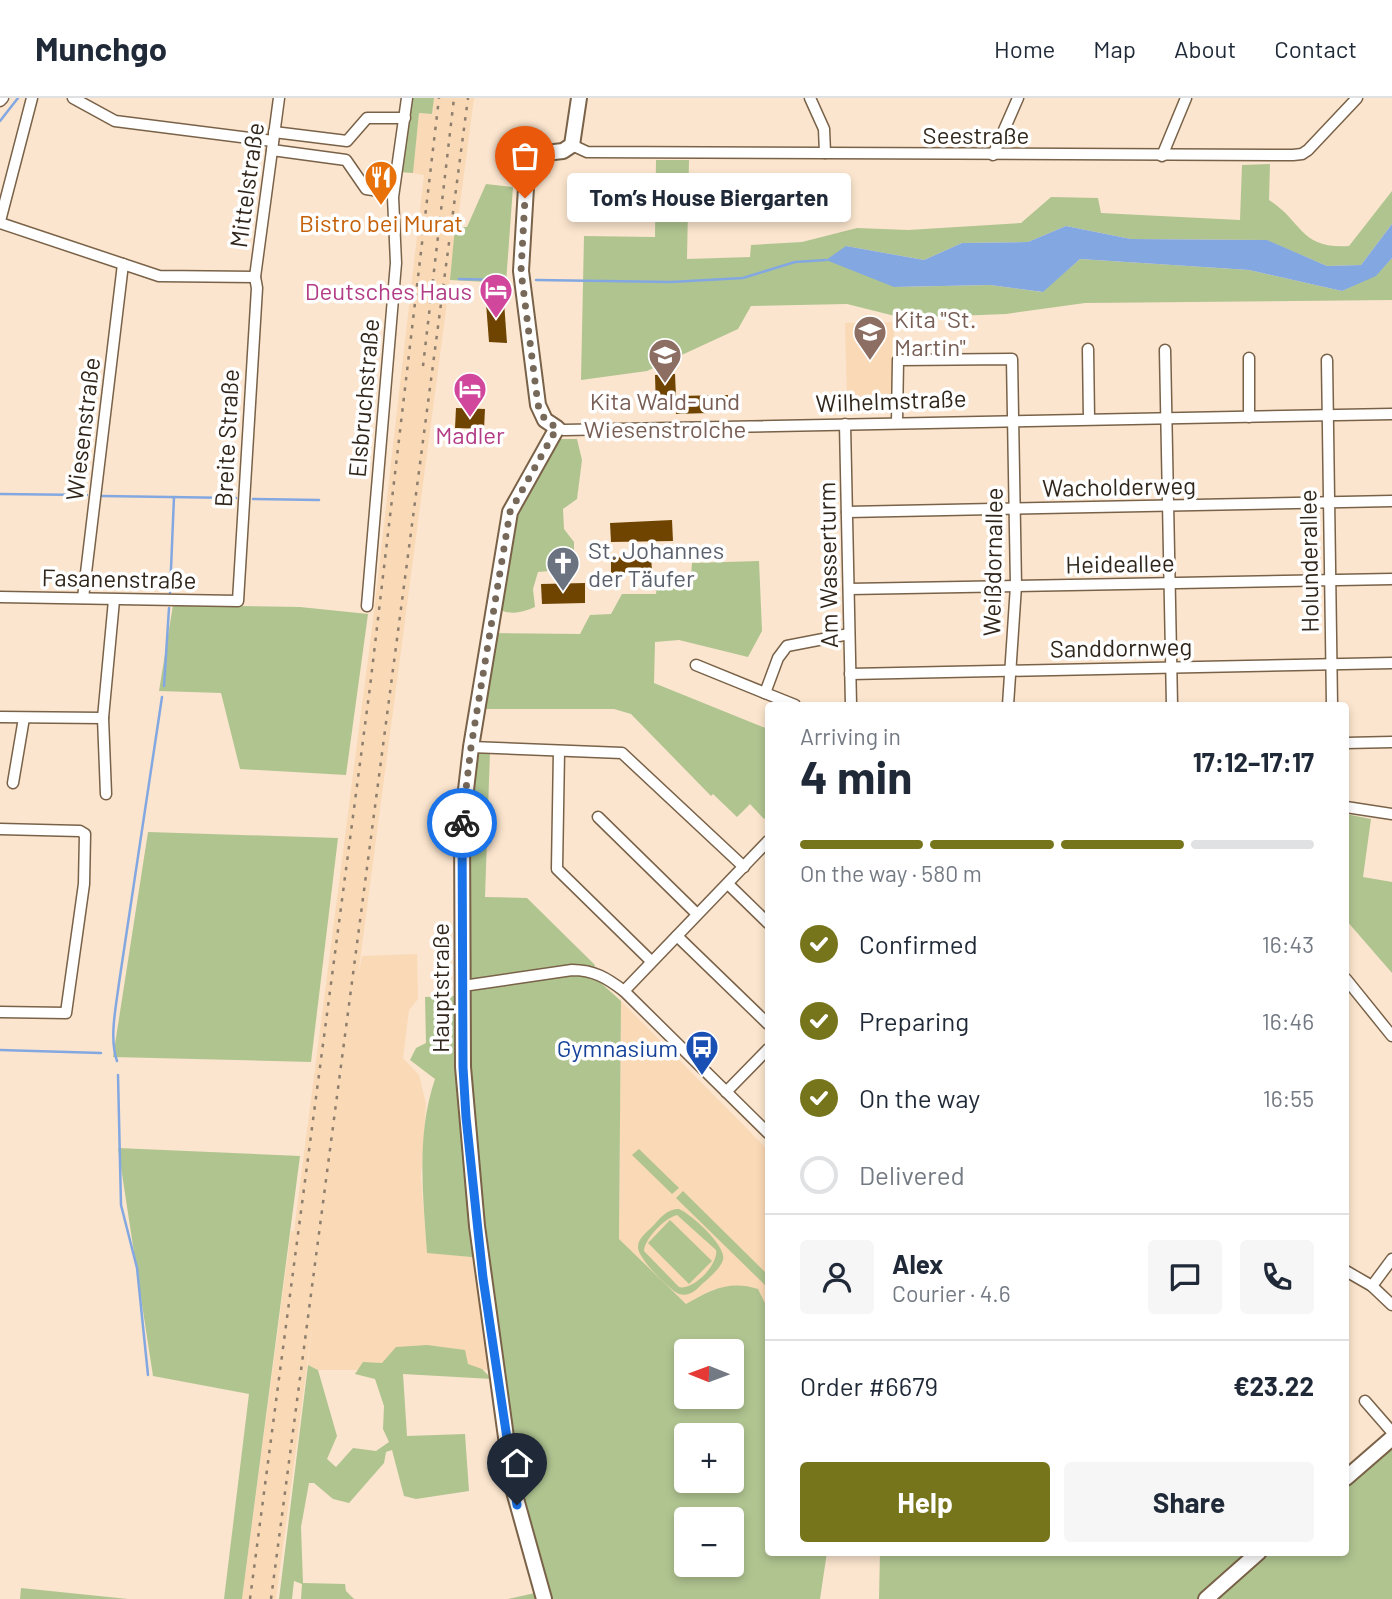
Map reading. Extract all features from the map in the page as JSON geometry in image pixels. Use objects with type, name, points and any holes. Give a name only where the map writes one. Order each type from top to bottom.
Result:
[{"type":"street","points":[[32,98],[0,222],[159,276],[254,277]]},
{"type":"street","points":[[73,98],[115,121],[273,141],[347,141],[362,122],[376,117],[405,118]]},
{"type":"street","name":"Mittelstraße","points":[[254,277],[279,98]]},
{"type":"street","name":"Elsbruchstraße","points":[[367,607],[396,263],[393,192],[407,98]]},
{"type":"street","points":[[557,428],[545,420],[538,405],[521,271],[529,161],[536,153],[563,151],[572,145],[579,98]]},
{"type":"street","points":[[810,98],[824,129],[825,153]]},
{"type":"street","points":[[993,155],[1018,98]]},
{"type":"street","points":[[1162,156],[1186,98]]},
{"type":"street","name":"Seestraße","points":[[572,145],[587,152],[1302,155],[1357,98]]},
{"type":"street","points":[[273,141],[346,160],[360,183],[372,191],[393,192]]},
{"type":"street","name":"Wiesenstraße","points":[[83,598],[123,264]]},
{"type":"street","name":"Breite Straße","points":[[238,601],[257,288],[254,277]]},
{"type":"street","points":[[1088,349],[1089,419]]},
{"type":"street","points":[[1165,350],[1172,702]]},
{"type":"street","points":[[1249,358],[1249,417]]},
{"type":"street","name":"Weißdornallee","points":[[897,422],[898,360],[1012,359],[1016,586],[1008,702]]},
{"type":"street","name":"Holunderallee","points":[[1327,360],[1332,702]]},
{"type":"street","name":"Wilhelmstraße","points":[[557,428],[564,430],[1392,414]]},
{"type":"street","name":"Am Wasserturm","points":[[845,424],[851,702]]},
{"type":"street","name":"Hauptstraße","points":[[544,1599],[513,1488],[483,1278],[465,1105],[462,824],[471,747],[510,512],[557,428]]},
{"type":"street","name":"Wacholderweg","points":[[847,512],[1392,501]]},
{"type":"street","name":"Heideallee","points":[[849,589],[1392,579]]},
{"type":"street","name":"Fasanenstraße","points":[[0,597],[238,601]]},
{"type":"street","points":[[106,794],[103,718],[114,600]]},
{"type":"street","points":[[765,692],[778,658],[787,646],[849,634]]},
{"type":"street","name":"Sanddornweg","points":[[850,674],[1392,663]]},
{"type":"street","points":[[696,665],[788,702]]},
{"type":"street","points":[[0,717],[103,718]]},
{"type":"street","points":[[13,783],[24,718]]},
{"type":"street","points":[[1349,743],[1392,742]]},
{"type":"street","points":[[471,747],[622,753],[744,867]]},
{"type":"street","points":[[559,751],[557,869],[651,961]]},
{"type":"street","points":[[1349,807],[1392,814]]},
{"type":"street","points":[[598,817],[697,914]]},
{"type":"street","points":[[0,829],[80,831],[85,834],[84,884],[79,902],[65,1013],[0,1012]]},
{"type":"street","points":[[624,991],[765,845]]},
{"type":"street","points":[[728,884],[765,920]]},
{"type":"street","points":[[677,936],[765,1021]]},
{"type":"street","points":[[463,986],[584,970],[605,977],[624,991],[765,1130]]},
{"type":"street","points":[[1349,983],[1392,1036]]},
{"type":"street","points":[[726,1092],[765,1052]]},
{"type":"street","points":[[1372,1286],[1392,1259]]},
{"type":"street","points":[[1349,1274],[1372,1286],[1392,1305]]},
{"type":"street","points":[[1365,1401],[1392,1432]]},
{"type":"street","points":[[1349,1475],[1392,1438]]},
{"type":"street","points":[[1206,1599],[1254,1556]]},
{"type":"shaded area","points":[[434,98],[474,98],[358,976],[362,956],[417,954],[418,999],[409,1010],[403,1058],[419,1075],[426,1104],[421,1177],[427,1252],[479,1258],[492,1370],[318,1370],[308,1365],[313,1321],[276,1599],[242,1599],[291,1231],[294,1231],[373,620],[424,175],[413,173],[419,113],[432,114]]},
{"type":"shaded area","name":"Kita \"St. Martin\"","points":[[894,322],[895,400],[847,401],[845,323]]},
{"type":"shaded area","points":[[621,1001],[765,1147],[765,1303],[758,1289],[714,1289],[686,1304],[619,1239]]},
{"type":"green space","points":[[411,98],[434,98],[432,114],[419,113],[413,173],[399,172]]},
{"type":"green space","points":[[656,160],[689,160],[687,259],[750,257],[751,245],[802,242],[857,228],[908,230],[1021,223],[1051,197],[1098,198],[1101,213],[1240,220],[1242,165],[1270,164],[1269,200],[1303,232],[1320,243],[1349,246],[1392,191],[1392,224],[1361,265],[1327,266],[1266,240],[1131,239],[1066,226],[1028,242],[962,243],[924,260],[846,246],[895,287],[990,285],[1042,292],[1080,259],[1249,270],[1342,291],[1376,275],[1392,258],[1392,300],[1085,303],[1006,314],[903,318],[847,304],[751,306],[738,329],[647,371],[581,380],[584,236],[655,237]]},
{"type":"green space","points":[[486,184],[513,187],[506,283],[450,280],[455,227],[467,227]]},
{"type":"green space","points":[[559,439],[577,439],[582,460],[577,499],[563,509],[564,529],[574,542],[574,561],[560,570],[538,572],[533,589],[535,607],[517,612],[504,611],[499,609],[515,515]]},
{"type":"green space","points":[[759,561],[762,631],[748,657],[679,640],[655,642],[654,683],[765,728],[764,819],[750,804],[737,817],[713,794],[711,796],[631,714],[614,709],[478,709],[491,633],[580,634],[590,615],[611,614],[622,594],[656,594],[658,575],[691,575],[692,563]]},
{"type":"green space","points":[[173,605],[300,607],[368,614],[346,775],[240,769],[221,693],[159,691]]},
{"type":"green space","points":[[476,751],[490,752],[485,897],[527,898],[595,965],[592,975],[621,1001],[619,1239],[686,1304],[729,1286],[758,1289],[765,1303],[765,1556],[826,1556],[820,1599],[508,1599],[544,1591],[521,1506],[482,1258],[427,1253],[423,1143],[435,1079],[410,1060],[416,1048],[426,1043],[425,997],[454,996],[465,1004],[468,965],[466,822]]},
{"type":"green space","points":[[1349,815],[1371,819],[1363,877],[1392,882],[1392,973],[1349,923]]},
{"type":"green space","points":[[148,832],[338,838],[311,1062],[113,1057]]},
{"type":"green space","points":[[118,1148],[300,1156],[242,1599],[224,1599],[249,1394],[153,1376]]},
{"type":"green space","points":[[639,1149],[679,1188],[672,1194],[632,1155]]},
{"type":"green space","points":[[683,1191],[765,1272],[765,1285],[676,1198]]},
{"type":"green space","points":[[679,1209],[714,1239],[723,1254],[723,1260],[716,1271],[696,1290],[687,1294],[679,1294],[661,1280],[643,1258],[638,1247],[646,1233],[664,1214]],"holes":[[[677,1215],[716,1250],[716,1256],[704,1275],[685,1287],[679,1287],[644,1251],[656,1229]]]},
{"type":"green space","points":[[670,1220],[712,1261],[689,1284],[648,1243]]},
{"type":"green space","points":[[427,1345],[465,1350],[468,1364],[482,1369],[492,1379],[403,1374],[407,1436],[465,1434],[469,1491],[416,1499],[404,1496],[392,1450],[386,1452],[384,1463],[349,1503],[333,1499],[314,1483],[309,1483],[301,1527],[303,1583],[345,1584],[346,1591],[354,1599],[301,1599],[302,1584],[294,1581],[292,1599],[279,1599],[308,1365],[318,1370],[337,1436],[327,1459],[336,1467],[353,1448],[376,1451],[389,1442],[383,1429],[384,1406],[375,1379],[355,1374],[363,1362],[382,1363],[396,1347]]},
{"type":"green space","points":[[1392,1442],[1392,1599],[1212,1599],[1260,1556],[1349,1556],[1349,1479]]},
{"type":"green space","points":[[880,1556],[1249,1556],[1201,1599],[879,1599]]},
{"type":"green space","points":[[21,1588],[128,1599],[20,1599]]},
{"type":"water","points":[[1392,224],[1392,258],[1376,276],[1342,291],[1249,270],[1080,259],[1043,292],[990,285],[894,287],[826,260],[846,246],[924,260],[962,243],[1028,242],[1066,226],[1131,239],[1267,240],[1327,266],[1361,265]]},
{"type":"building","name":"Deutsches Haus","points":[[504,302],[507,343],[489,342],[486,303]]},
{"type":"building","name":"Kita Wald- und Wiesenstrolche","points":[[675,374],[676,396],[728,395],[728,404],[708,407],[709,413],[676,414],[676,408],[656,409],[655,375]]},
{"type":"building","name":"Madler","points":[[456,408],[485,409],[484,429],[455,428]]},
{"type":"building","points":[[672,520],[673,541],[611,542],[610,523]]},
{"type":"building","points":[[651,555],[652,572],[611,574],[611,558]]},
{"type":"building","name":"St. Johannes der Täufer","points":[[585,583],[585,603],[542,604],[541,584]]},
{"type":"waterway","points":[[0,121],[18,98]]},
{"type":"waterway","points":[[536,280],[671,282],[743,278],[795,262],[826,260]]},
{"type":"waterway","points":[[459,279],[505,280]]},
{"type":"waterway","points":[[0,494],[87,495]]},
{"type":"waterway","points":[[102,496],[236,498]]},
{"type":"waterway","points":[[170,593],[174,497]]},
{"type":"waterway","points":[[253,499],[319,500]]},
{"type":"waterway","points":[[164,686],[169,608]]},
{"type":"waterway","points":[[117,1061],[113,1033],[115,1012],[162,697]]},
{"type":"waterway","points":[[0,1050],[101,1053]]},
{"type":"waterway","points":[[118,1075],[121,1205],[137,1268],[148,1375]]},
{"type":"railway","points":[[250,1599],[370,687],[439,98]]},
{"type":"railway","points":[[423,366],[454,98]]},
{"type":"railway","points":[[271,1599],[468,98]]},
{"type":"way so far","points":[[462,823],[471,747],[510,512],[557,428],[545,420],[538,405],[520,257],[525,198]]},
{"type":"place","name":"Tom’s House Biergarten","points":[[525,198]]},
{"type":"place","name":"Bistro bei Murat","points":[[381,207]]},
{"type":"place","name":"Deutsches Haus","points":[[496,320]]},
{"type":"place","name":"Kita \"St. Martin\"","points":[[870,362]]},
{"type":"place","name":"Kita Wald- und Wiesenstrolche","points":[[665,385]]},
{"type":"place","name":"Madler","points":[[470,419]]},
{"type":"place","name":"St. Johannes der Täufer","points":[[563,593]]},
{"type":"place","name":"Gymnasium","points":[[702,1077]]},
{"type":"route","points":[[462,823],[461,920],[466,1117],[495,1370],[517,1505]]}]
